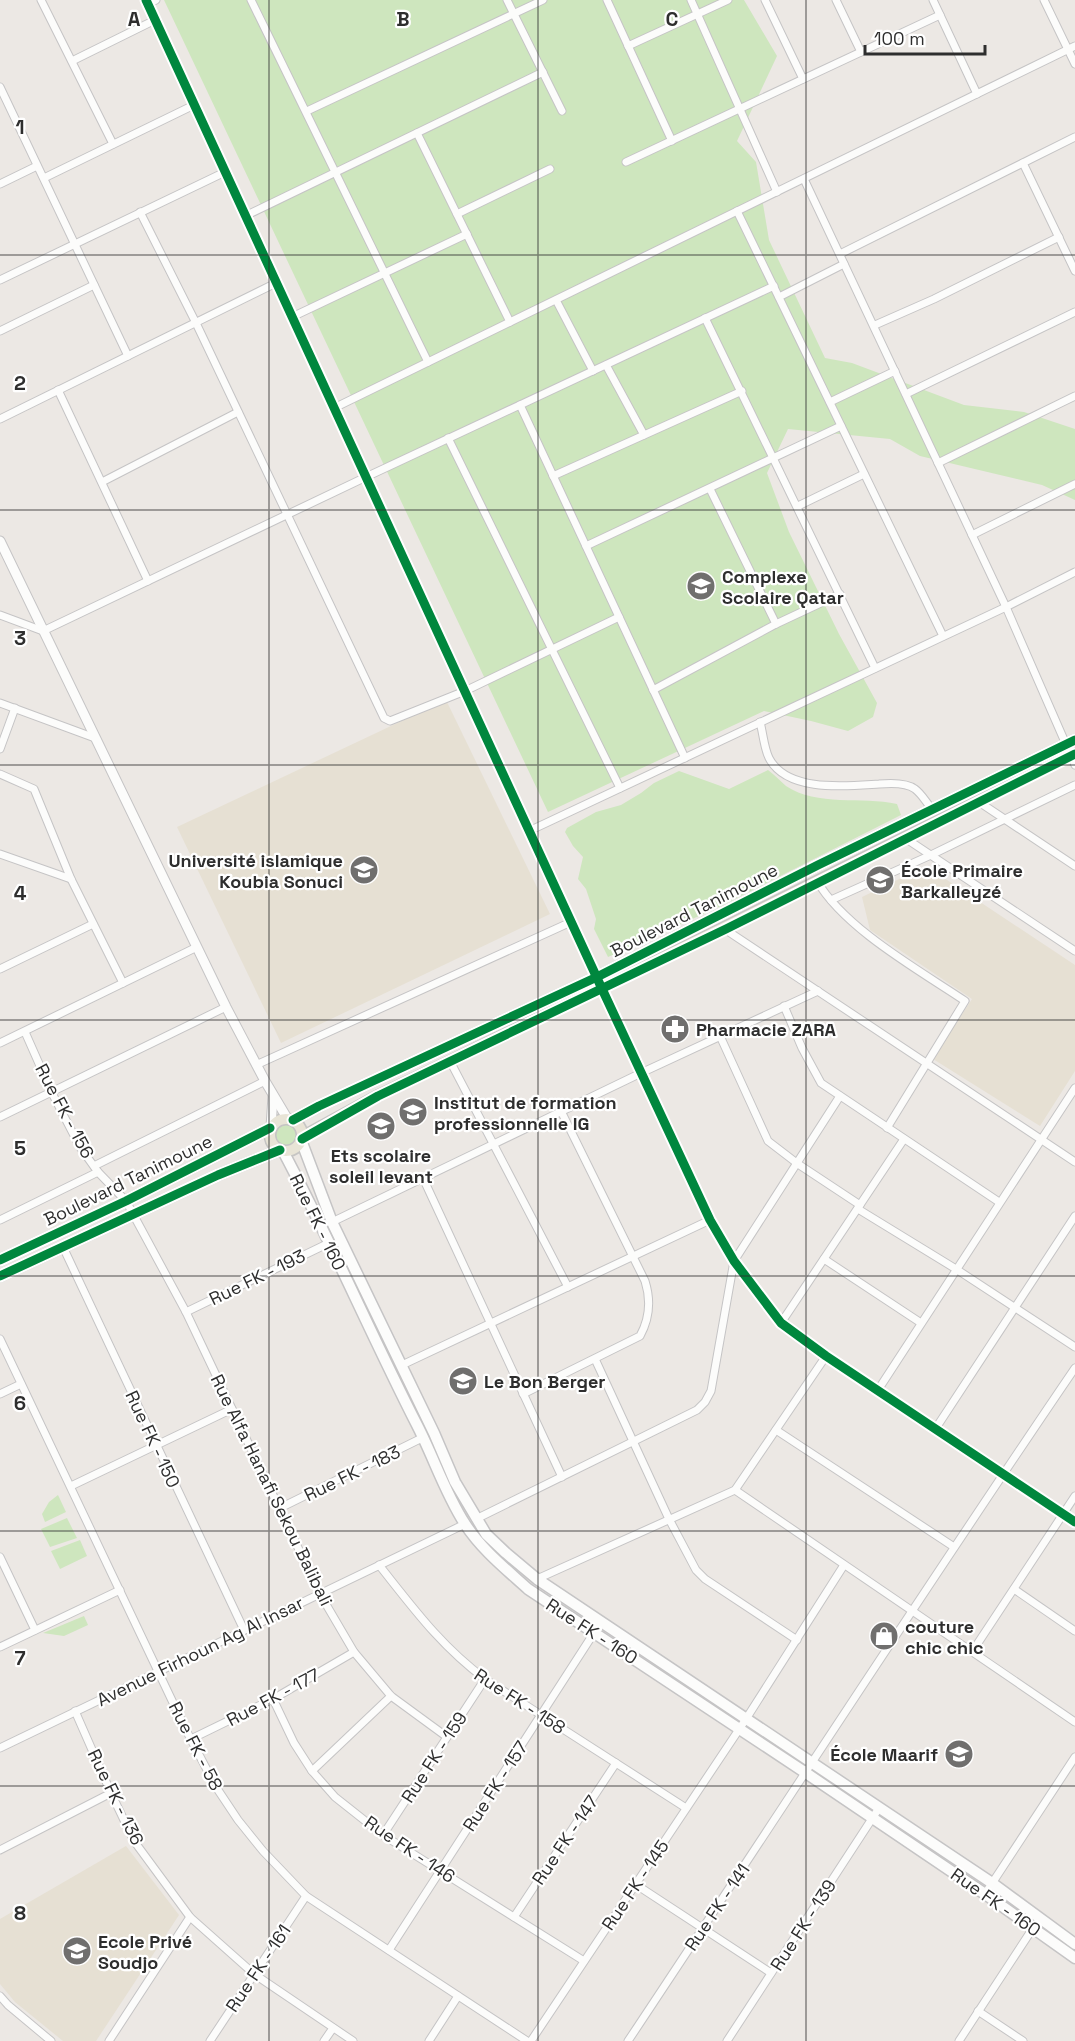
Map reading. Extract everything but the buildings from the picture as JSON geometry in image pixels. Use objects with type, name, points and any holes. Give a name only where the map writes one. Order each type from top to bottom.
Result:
[{"type":"main road","name":"Boulevard Tanimoune","points":[[302,1139],[379,1095],[450,1061],[828,860],[1070,742]]},
{"type":"main road","name":"Boulevard Tanimoune","points":[[290,1119],[723,928],[1073,758]]},
{"type":"main road","points":[[290,1119],[301,1129],[302,1139],[294,1149],[276,1148],[270,1139],[271,1127],[278,1120],[290,1119]]},
{"type":"main road","name":"Boulevard Tanimoune","points":[[0,1260],[126,1201],[271,1127]]},
{"type":"main road","name":"Rue FK - 160","points":[[302,1139],[332,1222],[402,1365],[455,1482],[476,1519],[492,1557],[528,1589],[739,1729],[809,1768]]},
{"type":"main road","name":"Boulevard Tanimoune","points":[[0,1276],[210,1178],[282,1150]]},
{"type":"main road","name":"Rue FK - 160","points":[[282,1150],[424,1437],[442,1482],[465,1524],[506,1553],[537,1579],[746,1719],[809,1768],[1075,1958]]},
{"type":"main road","name":"Rue FK - 160","points":[[875,1813],[992,1883],[1075,1944]]},
{"type":"street","points":[[41,0],[113,144]]},
{"type":"street","points":[[156,0],[147,2],[155,20],[641,1073],[710,1220],[734,1261],[781,1323],[826,1356],[1075,1522]]},
{"type":"street","points":[[251,0],[428,362]]},
{"type":"street","points":[[507,0],[562,111]]},
{"type":"street","points":[[307,111],[543,0]]},
{"type":"street","points":[[607,0],[672,141]]},
{"type":"street","points":[[691,0],[777,192]]},
{"type":"street","points":[[628,46],[728,0]]},
{"type":"street","points":[[765,0],[803,79]]},
{"type":"street","points":[[836,0],[861,52]]},
{"type":"street","points":[[933,0],[977,94]]},
{"type":"street","points":[[1044,0],[1072,48],[1075,64]]},
{"type":"street","points":[[626,162],[940,15]]},
{"type":"street","points":[[72,61],[155,20]]},
{"type":"street","points":[[334,408],[1072,48]]},
{"type":"street","points":[[245,216],[543,72]]},
{"type":"street","points":[[0,87],[3,101],[44,178],[128,356]]},
{"type":"street","points":[[44,178],[194,105]]},
{"type":"street","points":[[417,133],[510,322]]},
{"type":"street","points":[[840,254],[1075,137]]},
{"type":"street","points":[[1023,163],[1075,271]]},
{"type":"street","points":[[0,184],[37,166]]},
{"type":"street","points":[[457,214],[550,169]]},
{"type":"street","points":[[0,280],[225,172]]},
{"type":"street","points":[[804,178],[1070,742],[1073,758]]},
{"type":"street","points":[[737,211],[943,636]]},
{"type":"street","points":[[140,212],[196,323],[384,718],[390,721],[465,691],[619,617]]},
{"type":"street","points":[[292,317],[467,234]]},
{"type":"street","points":[[874,325],[934,299],[1059,237]]},
{"type":"street","points":[[779,297],[844,264]]},
{"type":"street","points":[[0,419],[276,283]]},
{"type":"street","points":[[0,332],[94,285]]},
{"type":"street","points":[[0,615],[43,631],[774,286]]},
{"type":"street","points":[[556,300],[593,371]]},
{"type":"street","points":[[906,394],[1075,312]]},
{"type":"street","points":[[705,318],[876,668]]},
{"type":"street","points":[[606,365],[644,435]]},
{"type":"street","points":[[830,402],[895,371]]},
{"type":"street","points":[[58,390],[148,580]]},
{"type":"street","points":[[553,476],[742,391]]},
{"type":"street","points":[[938,463],[1075,396]]},
{"type":"street","points":[[520,405],[685,758]]},
{"type":"street","points":[[102,482],[238,412]]},
{"type":"street","points":[[586,546],[841,426]]},
{"type":"street","points":[[448,438],[620,788]]},
{"type":"street","points":[[798,506],[864,474]]},
{"type":"street","points":[[972,535],[1075,484]]},
{"type":"street","points":[[710,489],[776,624]]},
{"type":"street","points":[[0,541],[226,1007],[265,1081],[290,1119]]},
{"type":"street","points":[[529,831],[1006,607],[1075,572]]},
{"type":"street","points":[[653,690],[776,624],[840,594]]},
{"type":"street","points":[[0,703],[95,738]]},
{"type":"street","points":[[0,749],[15,708]]},
{"type":"street","points":[[760,722],[769,757],[776,767],[797,780],[811,785],[848,786],[889,783],[906,785],[916,789],[933,810]]},
{"type":"street","points":[[0,774],[34,789],[71,879],[123,983]]},
{"type":"street","points":[[831,900],[932,855],[1075,785]]},
{"type":"street","points":[[979,802],[1075,866]]},
{"type":"street","points":[[905,838],[1075,951]]},
{"type":"street","points":[[0,854],[71,879]]},
{"type":"street","points":[[817,881],[831,900],[878,942],[966,1001],[887,1128]]},
{"type":"street","points":[[256,1065],[571,922]]},
{"type":"street","points":[[0,969],[93,924]]},
{"type":"street","points":[[723,928],[1075,1162]]},
{"type":"street","points":[[0,1043],[197,947]]},
{"type":"street","points":[[332,1222],[561,1111],[818,991]]},
{"type":"street","points":[[784,1006],[802,1048],[821,1083],[999,1202]]},
{"type":"street","points":[[0,1117],[226,1007]]},
{"type":"street","name":"Rue FK - 156","points":[[25,1032],[52,1093],[80,1147],[96,1169],[126,1201],[134,1214]]},
{"type":"street","points":[[720,1036],[768,1141],[859,1207],[1075,1347]]},
{"type":"street","points":[[450,1061],[568,1287]]},
{"type":"street","points":[[0,1220],[265,1081]]},
{"type":"street","points":[[878,1390],[1075,1088]]},
{"type":"street","points":[[271,1127],[273,1095]]},
{"type":"street","points":[[476,1519],[697,1410],[705,1402],[711,1391],[734,1261],[840,1096]]},
{"type":"street","points":[[523,1394],[640,1336],[650,1297],[645,1281],[561,1111]]},
{"type":"street","points":[[781,1323],[904,1139]]},
{"type":"street","points":[[423,1178],[562,1477]]},
{"type":"street","name":"Rue Alfa Hanafi Sekou Balibali","points":[[134,1214],[186,1312],[320,1594],[354,1652],[391,1696],[447,1737]]},
{"type":"street","points":[[936,1428],[1075,1216]]},
{"type":"street","points":[[402,1365],[710,1220]]},
{"type":"street","name":"Rue FK - 193","points":[[186,1312],[329,1243]]},
{"type":"street","name":"Rue FK - 150","points":[[63,1247],[244,1630]]},
{"type":"street","points":[[824,1259],[921,1323]]},
{"type":"street","name":"Rue FK - 58","points":[[0,1339],[191,1739],[216,1787],[238,1820],[263,1851],[306,1896],[529,2041]]},
{"type":"street","points":[[537,1579],[735,1490],[826,1356]]},
{"type":"street","points":[[595,1359],[669,1519],[700,1575],[797,1640]]},
{"type":"street","name":"Rue FK - 141","points":[[628,2041],[911,1610],[1075,1368]]},
{"type":"street","points":[[0,1394],[21,1384]]},
{"type":"street","points":[[70,1486],[232,1409]]},
{"type":"street","points":[[776,1430],[954,1547]]},
{"type":"street","name":"Rue FK - 183","points":[[280,1508],[424,1437]]},
{"type":"street","points":[[735,1490],[1075,1722]]},
{"type":"street","points":[[972,1652],[1075,1496]]},
{"type":"street","name":"Avenue Firhoun Ag Al Insar","points":[[0,1748],[465,1524]]},
{"type":"street","points":[[0,1557],[35,1630]]},
{"type":"street","name":"Rue FK - 158","points":[[379,1565],[434,1634],[460,1660],[485,1679],[686,1808]]},
{"type":"street","name":"Rue FK - 145","points":[[529,2041],[746,1719],[844,1565]]},
{"type":"street","points":[[1014,1589],[1075,1630]]},
{"type":"street","points":[[0,1647],[120,1590]]},
{"type":"street","name":"Rue FK - 157","points":[[389,1950],[601,1622]]},
{"type":"street","name":"Rue FK - 177","points":[[191,1739],[273,1700],[354,1652]]},
{"type":"street","name":"Rue FK - 159","points":[[383,1835],[485,1679]]},
{"type":"street","points":[[312,1772],[391,1696]]},
{"type":"street","name":"Rue FK - 146","points":[[273,1700],[294,1743],[312,1772],[335,1797],[383,1835],[585,1960]]},
{"type":"street","name":"Rue FK - 136","points":[[75,1711],[134,1841],[190,1917],[254,1974],[353,2041]]},
{"type":"street","points":[[985,1894],[1075,1757]]},
{"type":"street","name":"Rue FK - 147","points":[[514,1917],[616,1763]]},
{"type":"street","points":[[0,1850],[111,1793]]},
{"type":"street","name":"Rue FK - 139","points":[[727,2041],[875,1813]]},
{"type":"street","points":[[635,1884],[771,1973]]},
{"type":"street","name":"Rue FK - 161","points":[[210,2041],[306,1896]]},
{"type":"street","points":[[109,2041],[190,1917]]},
{"type":"street","points":[[958,2041],[1033,1928]]},
{"type":"street","points":[[0,1996],[8,2006],[51,2041]]},
{"type":"street","points":[[429,2041],[458,1996]]},
{"type":"street","points":[[978,2011],[1023,2041]]},
{"type":"street","points":[[324,2041],[333,2028]]},
{"type":"shaded area","name":"Université islamique Koubia Sonuci","points":[[446,700],[550,914],[281,1043],[177,827]]},
{"type":"shaded area","points":[[926,866],[1075,965],[1075,1071],[1040,1126],[933,1059],[972,999],[870,930],[862,897]]},
{"type":"shaded area","name":"Ecole Privé Soudjo","points":[[126,1846],[179,1915],[96,2041],[63,2041],[15,2002],[0,1984],[0,1919]]},
{"type":"green space","points":[[164,0],[744,0],[777,56],[737,141],[756,162],[769,240],[825,358],[852,363],[964,405],[1024,412],[1075,429],[1075,500],[1042,485],[920,456],[890,439],[788,429],[767,473],[789,532],[839,634],[877,703],[873,717],[848,731],[764,711],[548,812]]},
{"type":"green space","points":[[768,770],[786,786],[812,797],[897,804],[901,815],[721,906],[608,957],[594,929],[596,919],[586,889],[578,879],[583,857],[565,832],[567,828],[596,812],[621,805],[654,783],[679,771],[729,789]]},
{"type":"green space","points":[[285,1122],[290,1123],[296,1129],[296,1139],[290,1145],[285,1146],[280,1145],[274,1139],[273,1134],[274,1129],[280,1123]]},
{"type":"green space","points":[[58,1495],[66,1512],[45,1522],[42,1514],[49,1502]]},
{"type":"green space","points":[[67,1518],[77,1538],[50,1547],[41,1529]]},
{"type":"green space","points":[[80,1540],[87,1556],[60,1569],[51,1551]]},
{"type":"green space","points":[[84,1616],[88,1625],[64,1636],[43,1633]]},
{"type":"cycle path","points":[[146,0],[603,991],[710,1220],[734,1261],[781,1323],[826,1356],[1075,1522]]},
{"type":"cycle path","points":[[293,1120],[597,977],[818,865],[1075,740]]},
{"type":"cycle path","points":[[302,1139],[378,1096],[726,929],[1075,754]]},
{"type":"cycle path","points":[[0,1260],[126,1201],[270,1128]]},
{"type":"cycle path","points":[[0,1276],[218,1175],[280,1150]]},
{"type":"place","name":"Complexe Scolaire Qatar","points":[[701,586]]},
{"type":"place","name":"Université islamique Koubia Sonuci","points":[[364,870]]},
{"type":"place","name":"École Primaire Barkalleyzé","points":[[880,880]]},
{"type":"place","name":"Pharmacie ZARA","points":[[675,1029]]},
{"type":"place","name":"Institut de formation professionnelle IG","points":[[413,1112]]},
{"type":"place","name":"Ets scolaire soleil levant","points":[[381,1126]]},
{"type":"place","name":"Le Bon Berger","points":[[463,1381]]},
{"type":"place","name":"couture chic chic","points":[[884,1636]]},
{"type":"place","name":"École Maarif","points":[[959,1754]]},
{"type":"place","name":"Ecole Privé Soudjo","points":[[77,1951]]}]
